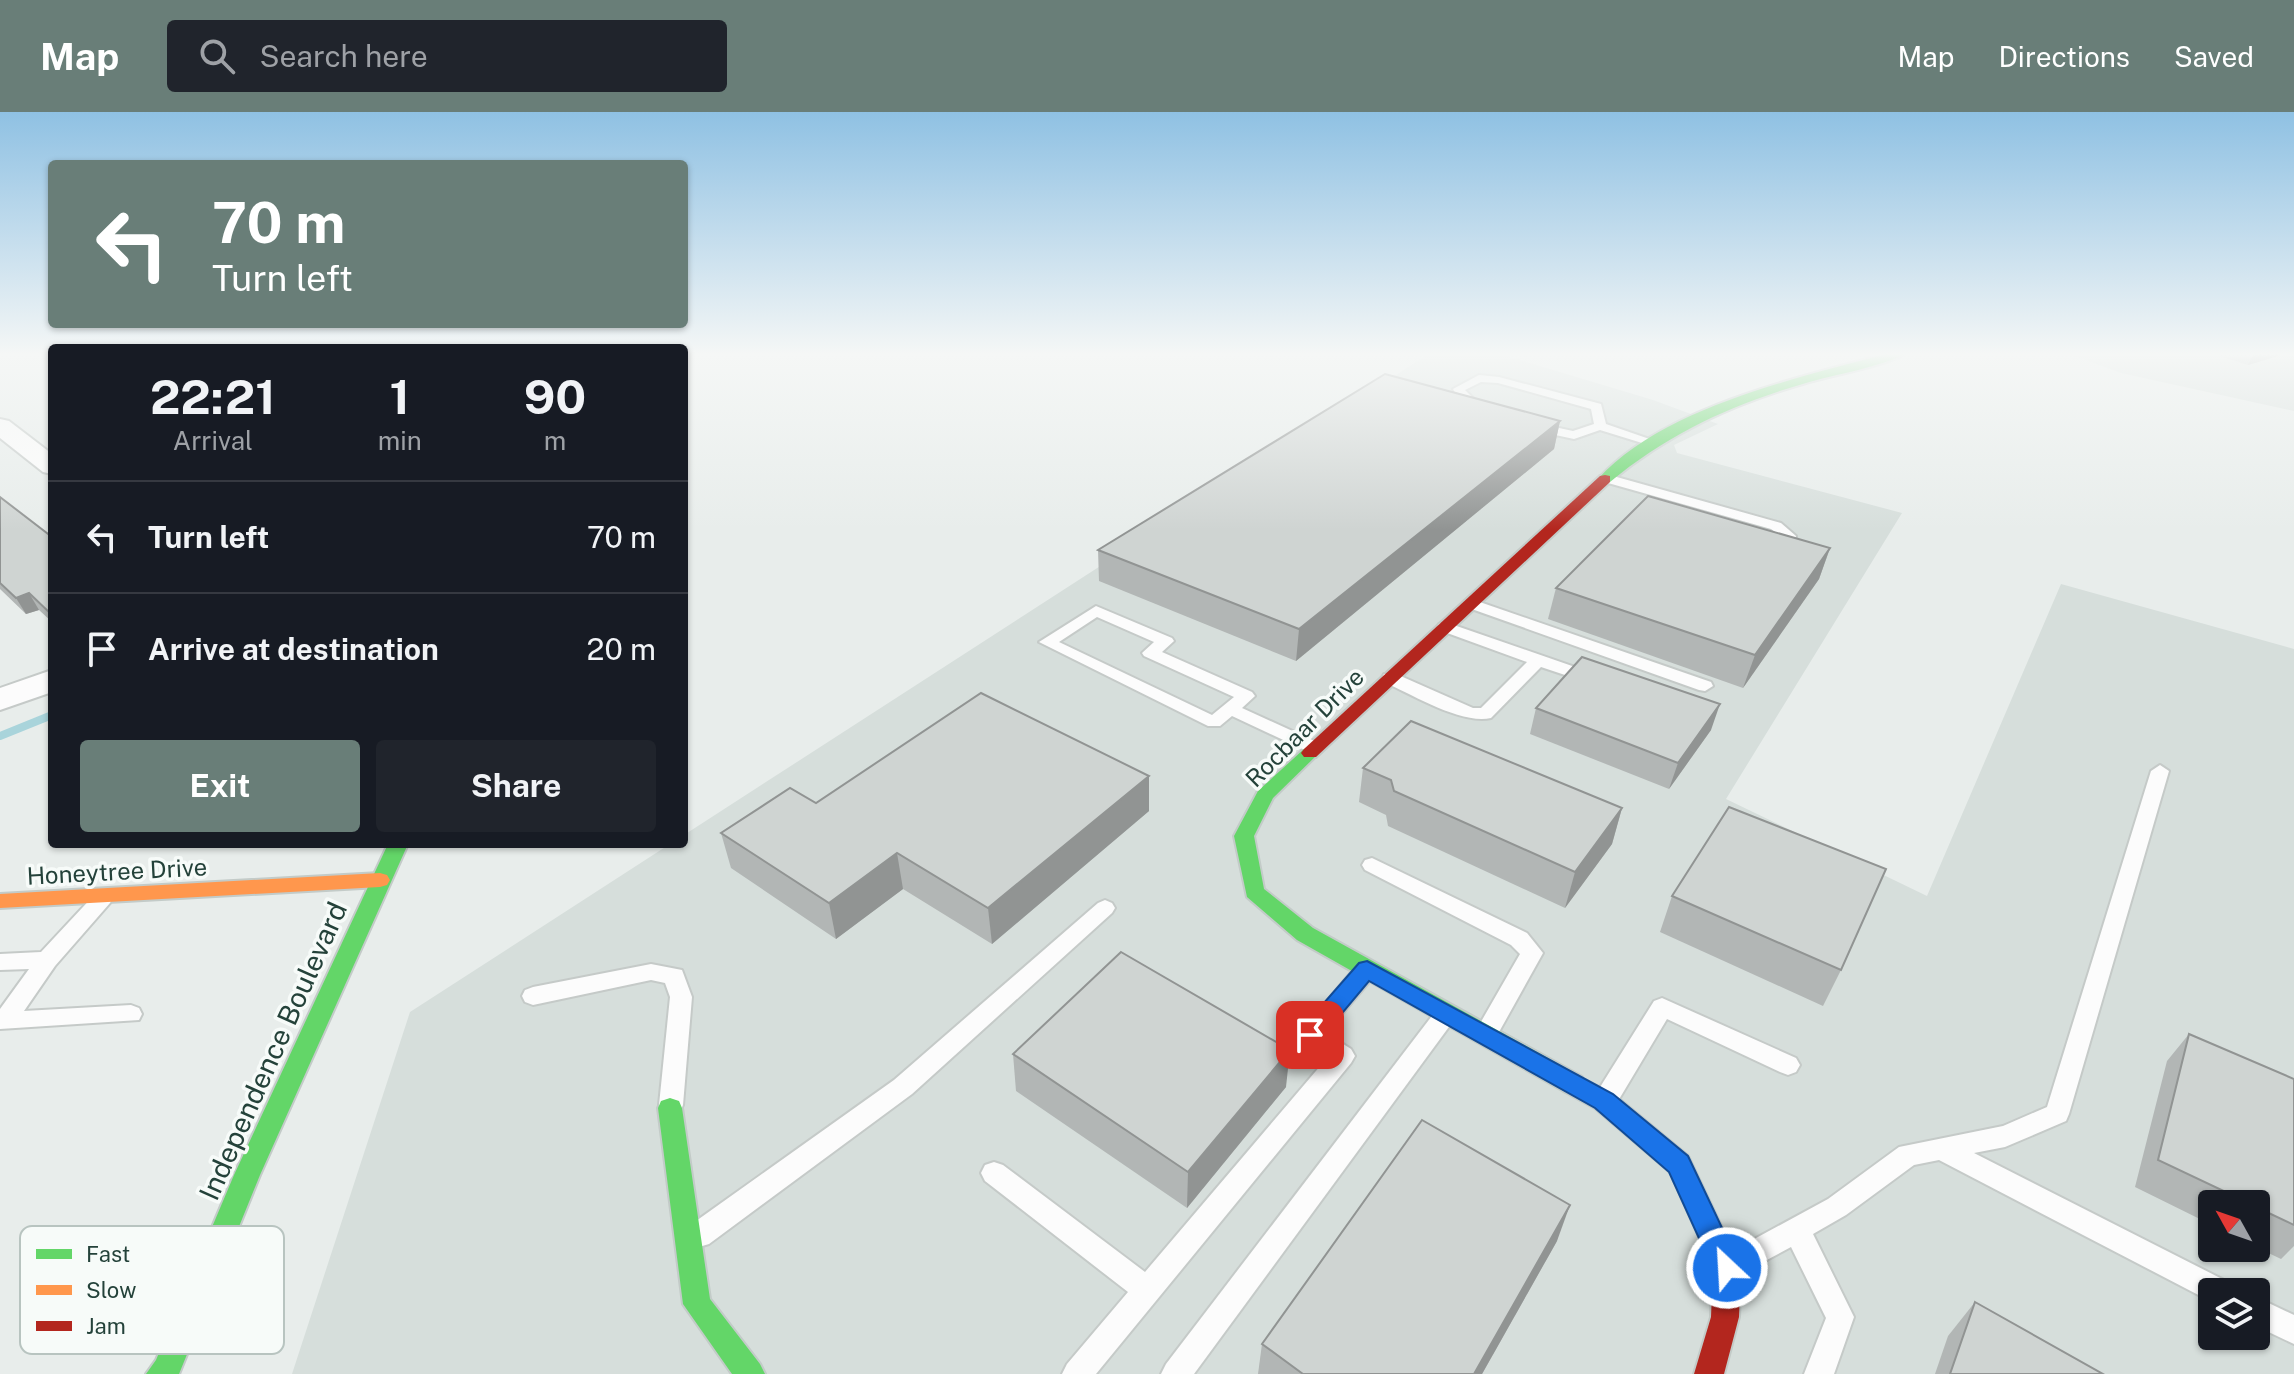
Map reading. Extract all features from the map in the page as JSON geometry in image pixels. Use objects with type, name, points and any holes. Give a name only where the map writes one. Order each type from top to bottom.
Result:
[{"type":"street","name":"Rocbaar Drive","points":[[1709,1374],[1725,1317],[1727,1268],[1679,1164],[1604,1101],[1305,934],[1254,892],[1244,836],[1265,795],[1606,478],[1655,443],[1714,412]]},
{"type":"street","points":[[0,426],[48,463]]},
{"type":"street","points":[[0,700],[48,682]]},
{"type":"street","name":"Independence Boulevard","points":[[226,1226],[396,848]]},
{"type":"street","name":"Honeytree Drive","points":[[0,901],[103,898],[380,880]]},
{"type":"street","points":[[670,1108],[697,1304],[750,1374]]},
{"type":"street","name":"Independence Boulevard","points":[[165,1373],[173,1354]]},
{"type":"lane","points":[[1489,412],[1494,414]]},
{"type":"lane","points":[[1598,412],[1600,426]]},
{"type":"lane","points":[[1522,422],[1564,435],[1600,426],[1655,443]]},
{"type":"lane","points":[[1606,478],[1776,526],[1789,536],[1784,559]]},
{"type":"lane","points":[[1471,604],[1705,686]]},
{"type":"lane","points":[[1096,611],[1166,641],[1150,653],[1246,696],[1230,709],[1214,722],[1047,642],[1096,611]]},
{"type":"lane","points":[[1445,627],[1604,683]]},
{"type":"lane","points":[[1390,678],[1470,713],[1485,714],[1538,660]]},
{"type":"lane","points":[[1230,709],[1315,748]]},
{"type":"lane","points":[[1727,1268],[1837,1207],[1908,1155],[2005,1136],[2057,1114],[2160,771]]},
{"type":"lane","points":[[1372,865],[1519,939],[1532,953],[1484,1036]]},
{"type":"lane","points":[[103,898],[47,960],[4,1021],[131,1014]]},
{"type":"lane","points":[[689,1242],[903,1087],[1105,908]]},
{"type":"lane","points":[[0,962],[47,960]]},
{"type":"lane","points":[[1077,1374],[1343,1056],[1310,1035],[1367,969]]},
{"type":"lane","points":[[533,996],[651,972],[674,976],[681,997],[670,1108]]},
{"type":"lane","points":[[1604,1101],[1662,1007],[1788,1065]]},
{"type":"lane","points":[[1176,1374],[1446,1014]]},
{"type":"lane","points":[[1942,1149],[2198,1281]]},
{"type":"lane","points":[[994,1173],[1147,1290]]},
{"type":"lane","points":[[1797,1230],[1840,1317],[1819,1374]]},
{"type":"lane","points":[[2270,1318],[2294,1330]]},
{"type":"shaded area","points":[[1339,412],[1685,412],[1718,424],[1674,445],[1677,453],[1902,513],[1726,799],[1927,896],[2061,584],[2294,649],[2294,1374],[292,1374],[410,1012],[664,848],[688,848],[688,832]]},
{"type":"building","points":[[1323,412],[1526,412],[1560,421],[1299,629],[1098,550]]},
{"type":"building","points":[[1648,496],[1830,548],[1755,655],[1556,588]]},
{"type":"building","points":[[0,497],[48,534],[48,611],[29,593],[16,598],[0,583]]},
{"type":"building","points":[[1582,657],[1720,704],[1678,763],[1536,708]]},
{"type":"building","points":[[981,693],[1149,776],[988,908],[897,853],[829,903],[721,833],[790,788],[816,803]]},
{"type":"building","points":[[1411,721],[1622,808],[1575,872],[1394,791],[1391,780],[1363,768]]},
{"type":"building","points":[[1729,807],[1886,869],[1841,970],[1672,896]]},
{"type":"building","points":[[1121,952],[1290,1050],[1188,1172],[1013,1054]]},
{"type":"building","points":[[2189,1034],[2294,1079],[2294,1225],[2270,1214],[2270,1190],[2221,1190],[2158,1160]]},
{"type":"building","points":[[1422,1120],[1570,1205],[1474,1374],[1303,1374],[1262,1344]]},
{"type":"building","points":[[1975,1302],[2103,1374],[1950,1374]]},
{"type":"waterway","points":[[0,736],[48,717]]},
{"type":"traffic: fast","points":[[1605,479],[1637,453],[1712,412]]},
{"type":"traffic: fast","points":[[1310,753],[1265,795],[1244,836],[1254,892],[1305,934],[1573,1084]]},
{"type":"traffic: fast","points":[[226,1226],[396,848]]},
{"type":"traffic: fast","points":[[670,1108],[697,1304],[750,1374]]},
{"type":"traffic: fast","points":[[161,1374],[173,1354]]},
{"type":"traffic: slow","points":[[0,901],[380,880]]},
{"type":"traffic: jam","points":[[1310,753],[1605,479]]},
{"type":"traffic: jam","points":[[1573,1084],[1604,1101],[1679,1164],[1727,1268],[1725,1317],[1709,1374]]},
{"type":"route","points":[[1310,1035],[1367,969],[1604,1101],[1679,1164],[1727,1268]]}]
